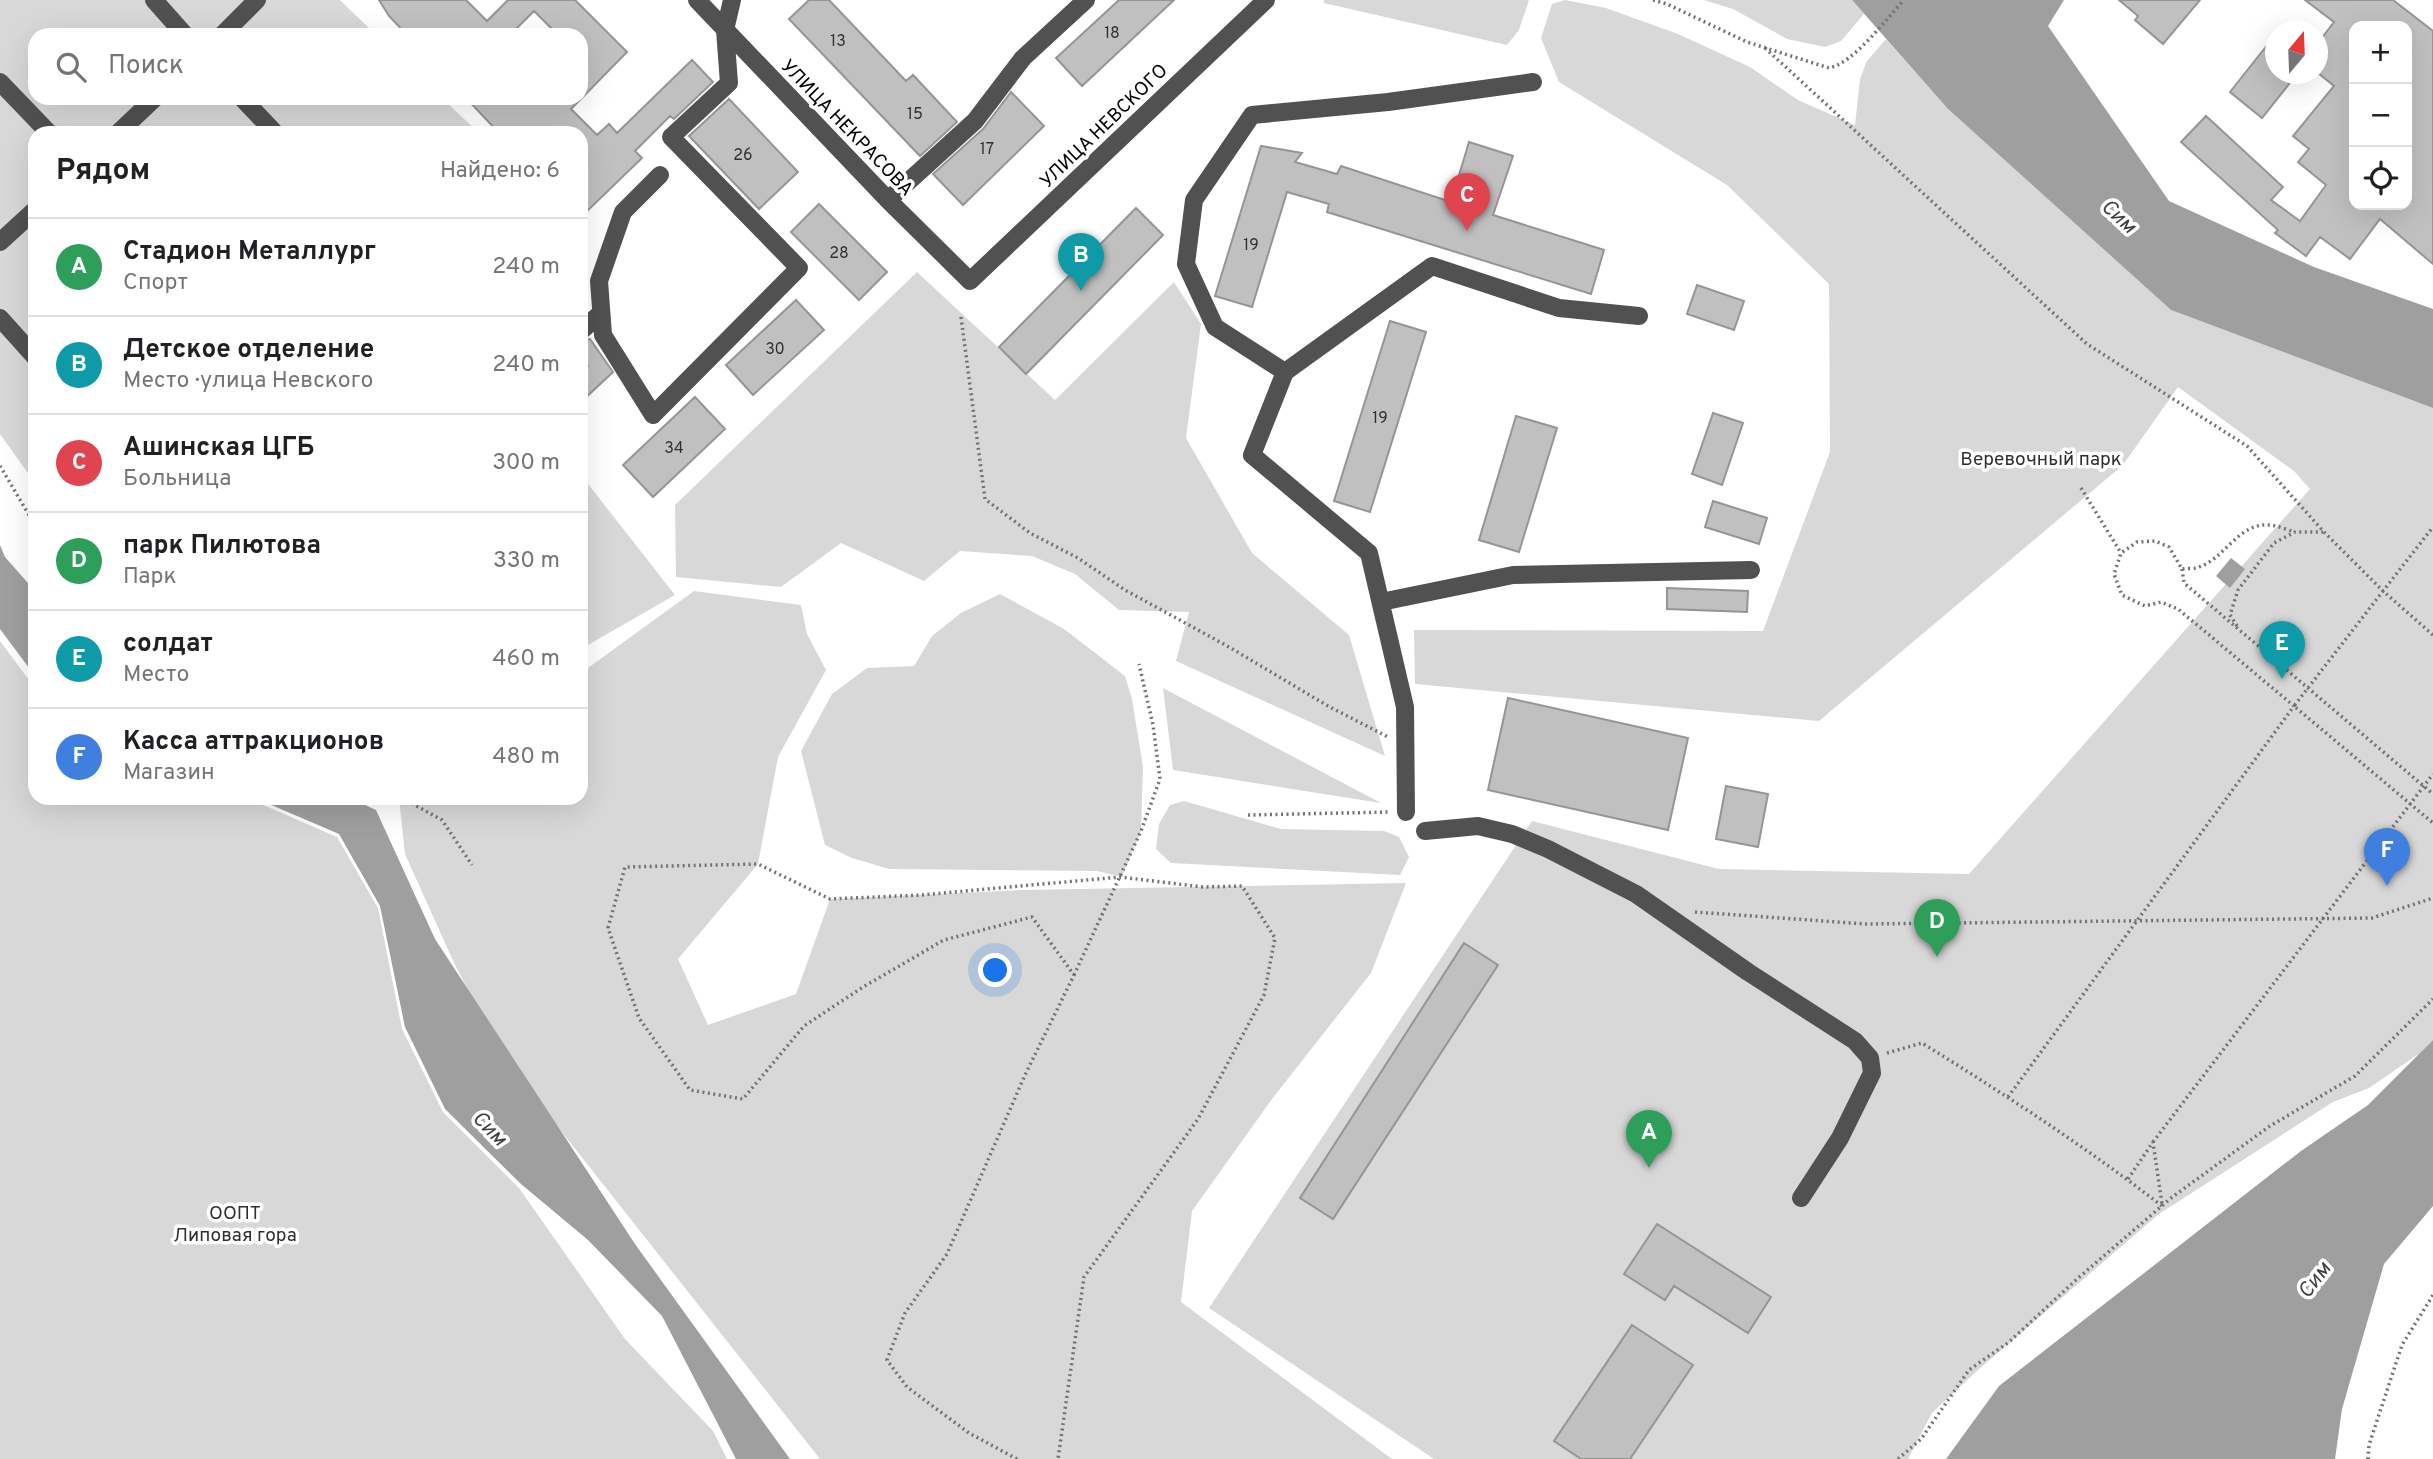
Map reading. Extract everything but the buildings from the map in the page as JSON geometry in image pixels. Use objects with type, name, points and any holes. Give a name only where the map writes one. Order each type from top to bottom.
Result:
[{"type":"street","points":[[154,0],[179,28]]},
{"type":"street","points":[[229,28],[257,0]]},
{"type":"street","name":"УЛИЦА НЕКРАСОВА","points":[[697,0],[888,200],[970,281]]},
{"type":"street","points":[[660,175],[622,212],[599,281],[603,335],[653,415],[799,268],[671,137],[729,83],[725,30],[732,0]]},
{"type":"street","points":[[888,200],[975,121],[1023,58],[1086,0]]},
{"type":"street","name":"УЛИЦА НЕВСКОГО","points":[[970,281],[1266,0]]},
{"type":"street","points":[[0,82],[42,126]]},
{"type":"street","points":[[1285,372],[1215,327],[1186,264],[1194,200],[1252,115],[1388,102],[1533,82]]},
{"type":"street","points":[[125,126],[148,105]]},
{"type":"street","points":[[249,105],[268,126]]},
{"type":"street","points":[[0,242],[28,216]]},
{"type":"street","points":[[1406,812],[1405,707],[1369,553],[1252,455],[1285,372],[1432,266],[1559,308],[1639,316]]},
{"type":"street","points":[[588,325],[601,313]]},
{"type":"street","points":[[0,318],[28,349]]},
{"type":"street","points":[[1381,602],[1513,575],[1751,570]]},
{"type":"street","points":[[1424,831],[1478,826],[1512,834],[1548,849],[1636,894],[1854,1041],[1870,1058],[1872,1073],[1840,1138],[1801,1198]]},
{"type":"path","points":[[1653,0],[1747,42],[1829,68],[1839,66],[1859,48],[1904,0]]},
{"type":"path","points":[[1765,48],[2087,344],[2247,446],[2324,532],[2383,591],[2433,635]]},
{"type":"path","points":[[961,317],[985,499],[1030,533],[1078,558],[1125,590],[1328,706],[1405,746]]},
{"type":"path","points":[[0,466],[28,513]]},
{"type":"path","points":[[2081,488],[2121,553]]},
{"type":"path","points":[[2182,569],[2198,568],[2216,558],[2229,543],[2267,524],[2295,532],[2324,532]]},
{"type":"path","points":[[2008,1097],[2308,687],[2433,527]]},
{"type":"path","points":[[2239,631],[2230,615],[2238,590],[2274,543],[2295,532]]},
{"type":"path","points":[[2433,794],[2184,583],[2182,569],[2169,547],[2155,541],[2137,542],[2121,553],[2114,574],[2122,595],[2145,606],[2161,602],[2178,609],[2433,823]]},
{"type":"path","points":[[1017,1459],[969,1433],[907,1387],[887,1360],[905,1313],[947,1254],[1025,1075],[1141,831],[1160,779],[1153,725],[1139,664]]},
{"type":"path","points":[[2128,1179],[2153,1142],[2433,774]]},
{"type":"path","points":[[415,805],[442,820],[472,865]]},
{"type":"path","points":[[1248,815],[1406,812]]},
{"type":"path","points":[[1058,1459],[1084,1277],[1198,1119],[1264,995],[1275,937],[1242,886],[1203,887],[1119,877],[922,895],[830,899],[758,863],[625,867],[608,928],[639,1018],[690,1090],[743,1099],[804,1026],[863,987],[944,940],[1032,917],[1074,975]]},
{"type":"path","points":[[1695,912],[1866,924],[2372,918],[2433,898]]},
{"type":"path","points":[[1898,1459],[1921,1440],[1969,1370],[2009,1342],[2162,1206],[2270,1126],[2355,1076],[2433,999]]},
{"type":"path","points":[[1870,1058],[1922,1043],[2008,1097],[2128,1179],[2162,1206]]},
{"type":"path","points":[[2153,1142],[2162,1206]]},
{"type":"path","points":[[2368,1459],[2369,1445],[2402,1345],[2433,1295]]},
{"type":"green space","points":[[0,0],[340,0],[369,28],[28,28],[28,105],[449,105],[472,126],[28,126],[28,473],[0,434]]},
{"type":"green space","points":[[1324,0],[1529,0],[1519,30],[1507,45],[1324,3]]},
{"type":"green space","name":"Веревочный парк","points":[[1565,0],[1606,8],[1678,34],[1750,67],[1798,100],[1855,125],[1860,79],[1867,61],[1886,39],[1948,109],[2171,310],[2433,408],[2433,1040],[2420,1053],[2369,1088],[2333,1102],[2159,1214],[1932,1413],[1908,1459],[1434,1459],[1209,1308],[1532,821],[1719,869],[1969,874],[2310,489],[2294,471],[2178,387],[2123,465],[1819,721],[1415,684],[1414,630],[1763,631],[1830,452],[1829,284],[1727,185],[1559,82],[1541,38],[1552,4]]},
{"type":"green space","points":[[1704,0],[1852,0],[1864,14],[1841,41],[1825,47],[1787,39],[1733,9]]},
{"type":"green space","points":[[917,272],[1055,400],[1174,282],[1201,324],[1186,438],[1252,553],[1349,635],[1385,756],[1176,661],[1189,612],[1119,610],[1075,574],[1032,556],[960,551],[924,581],[841,543],[781,587],[676,577],[675,505]]},
{"type":"green space","points":[[588,484],[675,595],[588,645]]},
{"type":"green space","points":[[694,591],[801,605],[807,634],[826,670],[778,757],[758,864],[678,959],[708,1025],[796,994],[830,899],[1023,890],[1406,883],[1371,973],[1272,1099],[1192,1211],[1181,1302],[1392,1459],[820,1459],[505,1060],[455,965],[405,854],[400,805],[588,805],[588,668]]},
{"type":"green space","points":[[1000,594],[1064,629],[1125,676],[1132,699],[1143,767],[1141,831],[1122,877],[1097,871],[889,869],[852,858],[825,845],[801,751],[832,694],[867,668],[914,666],[932,636],[961,613]]},
{"type":"green space","name":"ООПТ Липовая гора","points":[[0,641],[28,679],[28,805],[263,805],[337,837],[378,908],[402,1029],[443,1112],[519,1188],[625,1339],[713,1431],[727,1459],[0,1459]]},
{"type":"green space","points":[[1163,688],[1381,803],[1173,770]]},
{"type":"green space","points":[[1184,801],[1281,829],[1384,831],[1399,837],[1409,857],[1400,875],[1171,863],[1156,849],[1159,824],[1170,805]]},
{"type":"water","name":"Сим","points":[[1852,0],[2064,0],[2048,26],[2169,201],[2314,267],[2433,309],[2433,408],[2171,310],[1948,109]]},
{"type":"water","points":[[0,545],[5,557],[28,583],[28,667],[0,629]]},
{"type":"water","points":[[2231,558],[2245,569],[2230,588],[2216,576]]},
{"type":"water","name":"Сим","points":[[271,805],[365,805],[376,810],[435,939],[635,1244],[790,1459],[736,1459],[662,1316],[588,1240],[521,1184],[445,1109],[405,1027],[380,906],[339,834]]},
{"type":"water","name":"Сим","points":[[2433,1040],[2433,1206],[2384,1264],[2342,1409],[2335,1459],[1946,1459],[1999,1386],[2301,1151],[2368,1105]]},
{"type":"place","name":"Ашинская ЦГБ","points":[[1467,231]]},
{"type":"place","name":"Детское отделение","points":[[1081,291]]},
{"type":"place","name":"солдат","points":[[2282,679]]},
{"type":"place","name":"Касса аттракционов","points":[[2387,886]]},
{"type":"place","name":"парк Пилютова","points":[[1937,957]]},
{"type":"place","name":"Стадион Металлург","points":[[1649,1168]]}]
